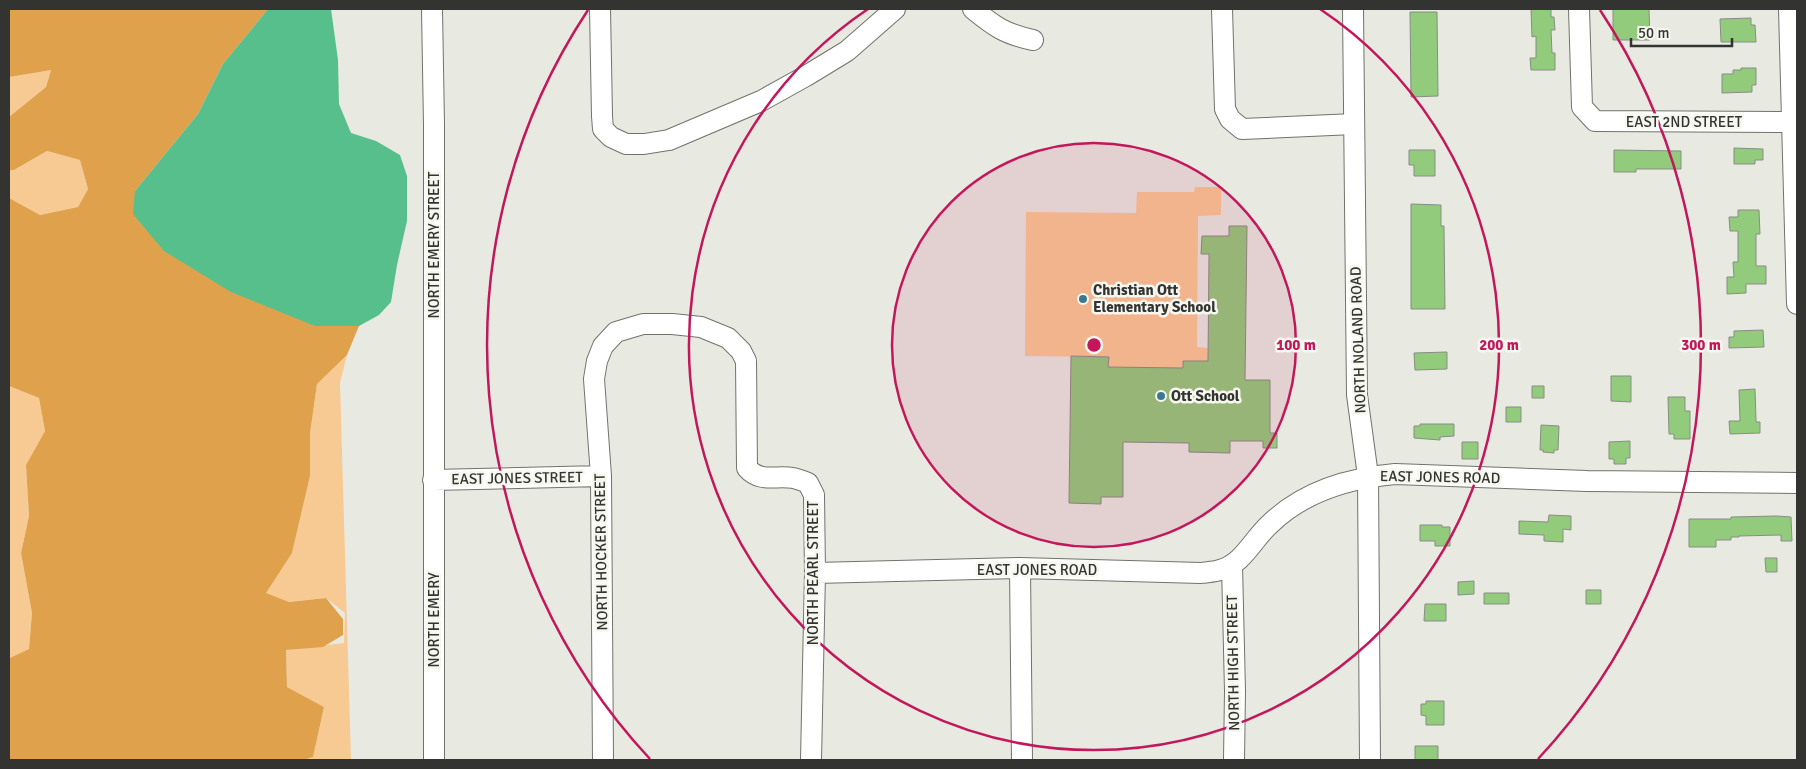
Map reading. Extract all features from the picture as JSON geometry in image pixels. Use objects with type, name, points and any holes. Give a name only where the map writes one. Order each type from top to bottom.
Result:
[{"type":"street","name":"NORTH EMERY STREET","points":[[432,9],[434,125],[433,480]]},
{"type":"street","points":[[600,9],[603,128],[611,137],[626,144],[644,144],[669,140],[761,101],[847,51],[895,9]]},
{"type":"street","points":[[973,9],[989,23],[1011,35],[1033,40]]},
{"type":"street","points":[[1222,9],[1225,109],[1230,119],[1242,129],[1354,124]]},
{"type":"street","name":"NORTH NOLAND ROAD","points":[[1353,9],[1357,395],[1368,476],[1370,760]]},
{"type":"street","name":"EAST 2ND STREET","points":[[1579,9],[1582,107],[1595,121],[1795,122]]},
{"type":"street","points":[[1790,9],[1795,122],[1797,304]]},
{"type":"street","name":"NORTH PEARL STREET","points":[[603,346],[616,332],[643,324],[701,327],[728,338],[738,346],[746,361],[748,468],[753,475],[765,478],[794,478],[808,483],[814,495],[815,573],[811,760]]},
{"type":"street","name":"NORTH HOCKER STREET","points":[[603,346],[597,362],[594,379],[601,476],[603,760]]},
{"type":"street","name":"EAST JONES ROAD","points":[[815,573],[1020,568],[1201,572],[1220,570],[1232,565],[1243,556],[1269,524],[1296,502],[1327,487],[1368,476],[1395,474],[1587,481],[1797,483]]},
{"type":"street","name":"EAST JONES STREET","points":[[433,480],[601,476]]},
{"type":"street","name":"NORTH EMERY","points":[[433,480],[434,760]]},
{"type":"street","name":"NORTH HIGH STREET","points":[[1232,565],[1235,691],[1234,760]]},
{"type":"street","points":[[1020,568],[1022,760]]},
{"type":"shaded area","points":[[9,9],[268,9],[223,64],[198,114],[135,191],[315,326],[359,326],[347,355],[317,384],[310,433],[310,476],[292,553],[266,593],[289,602],[326,598],[343,619],[343,635],[323,647],[286,650],[287,687],[324,707],[313,757],[303,760],[9,760],[9,657],[29,649],[32,613],[21,553],[29,516],[26,465],[45,431],[39,398],[9,386],[9,198],[40,215],[78,207],[88,189],[80,160],[47,151],[14,170],[9,170],[9,117],[46,87],[51,70],[9,77]]},
{"type":"shaded area","points":[[268,9],[331,9],[338,60],[339,104],[351,133],[376,141],[400,155],[407,176],[407,221],[391,302],[379,315],[359,326],[315,326],[231,292],[164,251],[133,214],[135,191],[198,114],[223,64]]},
{"type":"shaded area","points":[[51,69],[46,87],[9,117],[9,77]]},
{"type":"shaded area","points":[[47,151],[80,160],[88,189],[78,207],[40,215],[9,198],[9,170],[14,170]]},
{"type":"shaded area","points":[[1195,187],[1221,187],[1221,215],[1198,216],[1197,347],[1208,348],[1208,361],[1183,368],[1108,367],[1108,357],[1025,356],[1026,212],[1136,213],[1137,192],[1194,192]]},
{"type":"shaded area","points":[[347,355],[340,383],[351,760],[303,760],[313,757],[324,707],[287,687],[286,650],[344,643],[345,613],[326,598],[289,602],[265,593],[292,553],[310,476],[310,433],[317,384]]},
{"type":"shaded area","points":[[9,386],[39,398],[45,431],[26,465],[29,516],[21,553],[32,613],[29,649],[10,659]]},
{"type":"building","points":[[1531,9],[1551,9],[1555,30],[1551,30],[1552,53],[1555,53],[1555,70],[1531,70],[1530,58],[1536,58],[1536,36],[1532,37]]},
{"type":"building","points":[[1613,9],[1649,9],[1650,40],[1613,40]]},
{"type":"building","points":[[1410,12],[1437,12],[1438,96],[1411,97]]},
{"type":"building","points":[[1751,18],[1751,25],[1755,25],[1756,42],[1721,42],[1720,19]]},
{"type":"building","points":[[1741,68],[1756,68],[1756,85],[1752,85],[1752,92],[1722,93],[1722,74],[1733,74],[1733,70],[1741,70]]},
{"type":"building","points":[[1734,148],[1763,149],[1763,160],[1755,160],[1755,164],[1734,164]]},
{"type":"building","points":[[1409,150],[1435,150],[1435,176],[1414,176],[1414,165],[1409,165]]},
{"type":"building","points":[[1614,150],[1681,151],[1681,169],[1636,169],[1636,172],[1614,172]]},
{"type":"building","points":[[1411,204],[1441,205],[1441,226],[1444,226],[1445,309],[1411,309]]},
{"type":"building","points":[[1738,210],[1759,210],[1760,234],[1756,234],[1756,266],[1766,266],[1766,284],[1746,284],[1746,293],[1727,294],[1727,277],[1734,277],[1733,262],[1738,262],[1738,231],[1730,231],[1729,217],[1738,217]]},
{"type":"building","name":"Christian Ott Elementary School","points":[[1229,226],[1247,226],[1245,380],[1270,380],[1270,433],[1277,433],[1277,448],[1263,448],[1263,441],[1230,441],[1230,453],[1189,452],[1189,443],[1123,442],[1123,497],[1101,497],[1101,504],[1069,503],[1071,356],[1109,357],[1108,367],[1183,368],[1183,361],[1208,361],[1209,254],[1201,254],[1202,236],[1229,236]]},
{"type":"building","points":[[1763,330],[1764,347],[1729,348],[1729,337],[1734,337],[1734,331]]},
{"type":"building","points":[[1447,352],[1447,369],[1415,370],[1414,353]]},
{"type":"building","points":[[1611,376],[1631,376],[1631,402],[1611,401]]},
{"type":"building","points":[[1532,386],[1544,386],[1544,398],[1532,398]]},
{"type":"building","points":[[1755,389],[1756,422],[1760,422],[1760,433],[1730,434],[1729,421],[1740,421],[1739,390]]},
{"type":"building","points":[[1668,397],[1685,397],[1685,411],[1690,411],[1690,439],[1674,439],[1674,434],[1669,434]]},
{"type":"building","points":[[1506,407],[1521,407],[1521,422],[1506,422]]},
{"type":"building","points":[[1420,424],[1454,424],[1454,436],[1440,437],[1440,440],[1414,438],[1414,426],[1420,426]]},
{"type":"building","points":[[1541,425],[1559,426],[1558,450],[1554,450],[1554,453],[1540,450]]},
{"type":"building","points":[[1630,441],[1630,458],[1626,458],[1626,464],[1614,464],[1614,459],[1609,459],[1609,442]]},
{"type":"building","points":[[1462,442],[1478,442],[1478,459],[1462,459]]},
{"type":"building","points":[[1549,515],[1571,516],[1571,530],[1563,529],[1563,542],[1544,541],[1544,535],[1519,534],[1519,521],[1548,522]]},
{"type":"building","points":[[1791,517],[1792,541],[1781,541],[1781,535],[1739,536],[1731,537],[1731,540],[1716,540],[1716,547],[1689,547],[1689,519]]},
{"type":"building","points":[[1420,525],[1450,527],[1450,546],[1435,546],[1435,541],[1420,541]]},
{"type":"building","points":[[1765,558],[1777,558],[1777,572],[1766,572]]},
{"type":"building","points":[[1474,581],[1474,594],[1458,595],[1458,582]]},
{"type":"building","points":[[1586,590],[1601,590],[1601,604],[1586,604]]},
{"type":"building","points":[[1484,593],[1509,593],[1509,604],[1484,604]]},
{"type":"building","points":[[1425,604],[1446,604],[1446,621],[1424,621]]},
{"type":"building","points":[[1426,701],[1444,701],[1444,725],[1426,725],[1426,716],[1421,715],[1421,704],[1426,704]]},
{"type":"building","points":[[1415,746],[1438,746],[1438,760],[1415,760]]},
{"type":"place","name":"Christian Ott Elementary School","points":[[1083,299]]},
{"type":"place","name":"Ott School","points":[[1161,396]]}]
